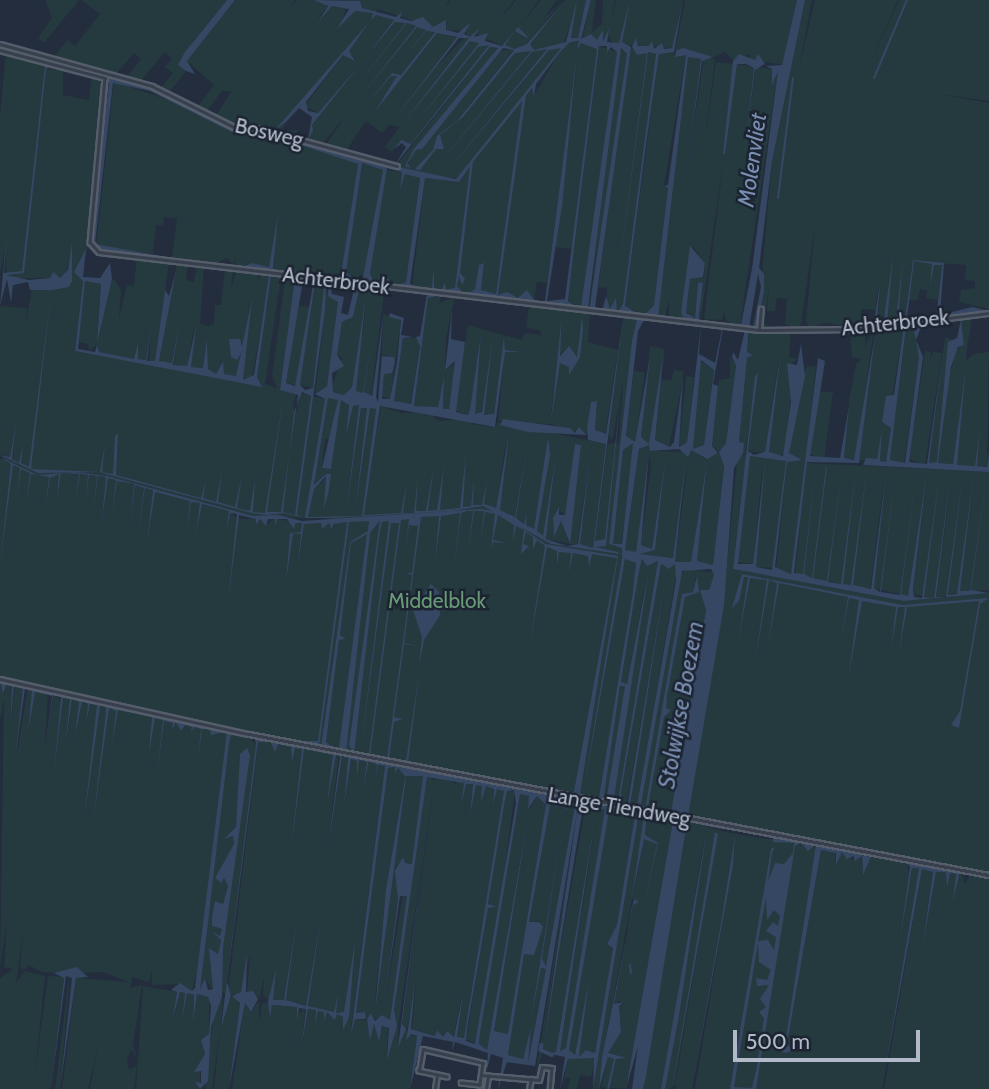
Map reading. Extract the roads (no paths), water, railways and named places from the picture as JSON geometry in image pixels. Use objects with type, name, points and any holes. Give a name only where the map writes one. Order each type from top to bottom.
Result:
[{"type":"street","points":[[0,44],[105,76]]},
{"type":"street","points":[[0,50],[105,76]]},
{"type":"street","name":"Bosweg","points":[[105,76],[152,86],[238,129],[257,128],[397,166]]},
{"type":"street","name":"Achterbroek","points":[[105,76],[90,242],[96,251],[759,330],[860,329],[989,313]]},
{"type":"street","points":[[759,330],[761,309]]},
{"type":"street","name":"Lange Tiendweg","points":[[0,680],[249,734],[989,875]]},
{"type":"street","points":[[447,1077],[419,1071],[423,1049],[483,1063],[480,1087],[461,1083]]},
{"type":"street","points":[[529,1089],[542,1067],[552,1068],[551,1089]]},
{"type":"street","points":[[481,1075],[534,1080]]},
{"type":"street","points":[[435,1089],[437,1076]]},
{"type":"street","points":[[486,1089],[488,1076]]},
{"type":"street","points":[[468,1089],[469,1083]]},
{"type":"water","points":[[227,0],[235,0],[187,61],[195,74],[186,71],[178,65],[185,52]]},
{"type":"water","points":[[314,0],[360,1],[362,8],[396,17],[402,12],[400,18],[411,21],[423,17],[433,27],[446,20],[446,30],[458,33],[471,22],[464,34],[470,37],[479,28],[474,37],[488,33],[485,41],[502,46],[518,27],[528,37],[515,31],[505,45],[514,49],[527,44],[565,0],[530,44],[534,50],[566,42],[577,0],[571,38],[578,38],[586,0],[591,0],[581,39],[591,34],[597,40],[603,30],[603,42],[609,29],[607,42],[619,43],[630,0],[622,42],[631,47],[595,307],[601,311],[589,311],[627,54],[621,48],[588,309],[581,307],[617,52],[611,47],[607,52],[607,46],[599,46],[568,301],[579,309],[466,295],[475,289],[479,265],[484,263],[481,290],[496,294],[522,101],[473,162],[460,273],[465,278],[462,285],[459,276],[457,286],[465,295],[431,291],[434,270],[434,288],[441,291],[445,282],[446,289],[455,288],[470,166],[459,182],[425,178],[410,284],[429,290],[393,287],[406,282],[420,178],[405,174],[400,190],[402,172],[387,168],[370,273],[373,281],[389,279],[392,287],[362,283],[383,170],[362,163],[346,272],[361,283],[239,268],[252,263],[269,267],[278,214],[273,270],[341,275],[358,164],[253,129],[365,160],[456,179],[561,48],[549,50],[446,173],[547,49],[532,52],[433,171],[531,51],[515,53],[463,117],[440,135],[444,149],[436,149],[420,170],[415,169],[433,150],[437,136],[457,121],[514,50],[503,48],[422,149],[416,150],[407,164],[412,168],[405,166],[414,149],[498,48],[490,47],[395,165],[406,147],[402,143],[394,149],[401,140],[411,144],[489,45],[478,47],[414,126],[479,43],[470,41],[402,125],[469,38],[459,38],[392,122],[457,37],[437,33],[374,113],[397,76],[391,76],[366,105],[392,73],[401,75],[435,32],[426,31],[396,68],[426,30],[417,27],[359,99],[416,26],[407,23],[351,93],[406,23],[395,22],[364,59],[394,20],[376,15],[371,20],[373,13],[355,11],[337,29],[349,9],[332,6],[318,22],[328,6]],"holes":[[[579,41],[577,51],[581,43],[597,49],[565,299],[547,301],[562,206],[577,53],[545,301],[535,301],[527,290],[518,298],[507,292],[498,295],[526,96],[532,88],[534,97],[536,84],[570,42]]]},
{"type":"water","points":[[683,0],[674,52],[659,54],[646,145],[625,306],[641,315],[602,312],[606,296],[610,309],[616,298],[617,313],[623,304],[656,54],[648,52],[616,293],[647,53],[637,55],[632,47],[636,38],[638,46],[649,46],[652,41],[654,49],[662,43],[664,49],[672,48]]},
{"type":"water","points":[[797,0],[805,0],[772,161],[759,268],[764,274],[764,290],[757,328],[753,328],[761,287],[758,274],[749,328],[747,352],[753,355],[747,358],[739,442],[744,443],[743,453],[734,468],[724,605],[688,817],[681,818],[722,829],[687,822],[646,1076],[643,1089],[632,1089],[638,1046],[626,1089],[673,821],[659,818],[654,823],[647,816],[645,835],[658,843],[643,910],[657,844],[644,839],[632,898],[644,814],[678,818],[645,810],[664,697],[682,594],[693,592],[697,576],[699,592],[685,597],[667,696],[666,708],[671,710],[664,717],[648,806],[671,813],[706,610],[700,590],[709,590],[714,575],[711,569],[682,571],[640,810],[627,807],[667,571],[630,806],[637,805],[676,581],[675,564],[669,569],[661,564],[621,792],[624,806],[617,806],[658,561],[647,566],[642,559],[621,682],[627,684],[649,569],[613,805],[606,802],[625,686],[620,686],[603,803],[598,803],[633,592],[636,563],[625,559],[582,800],[622,558],[622,548],[609,544],[632,341],[637,319],[644,320],[638,331],[626,436],[635,442],[650,357],[641,437],[649,444],[664,349],[655,440],[670,447],[674,442],[683,378],[679,447],[687,442],[701,326],[699,354],[715,363],[722,329],[716,327],[723,328],[713,384],[718,386],[712,446],[718,453],[707,459],[691,450],[688,457],[679,449],[650,451],[649,445],[639,449],[625,550],[636,552],[649,453],[641,545],[652,549],[666,455],[655,550],[640,554],[673,558],[686,459],[675,562],[691,562],[707,461],[697,561],[713,565],[724,466],[719,452],[726,443],[736,366],[733,352],[738,360],[745,330],[745,327],[729,323],[741,324],[752,269],[778,71],[772,85],[772,69],[766,66],[782,65]],"holes":[[[701,360],[714,370],[704,445],[693,449]],[[633,443],[622,544],[613,544],[623,450]]]},
{"type":"water","points":[[370,21],[349,51],[355,61],[343,55],[306,102],[308,111],[318,113],[363,61],[312,125],[313,131],[308,139],[312,117],[299,108],[274,131]]},
{"type":"water","points":[[0,45],[146,86],[233,128],[251,129],[234,133],[150,91],[113,83],[95,244],[211,265],[94,249],[92,241],[109,82]]},
{"type":"water","points":[[683,48],[713,57],[702,61],[685,183],[701,59],[688,57],[658,318],[643,316],[654,305],[668,188],[664,186],[668,185],[686,55],[675,57],[676,51]]},
{"type":"water","points":[[739,54],[755,60],[758,54],[765,64],[755,70],[744,156],[754,68],[746,64],[737,64],[723,154],[733,61]]},
{"type":"water","points":[[45,64],[52,66],[46,69],[24,273],[6,275],[29,280],[50,278],[53,272],[60,278],[68,270],[72,243],[72,281],[69,287],[52,290],[30,290],[28,282],[13,285],[11,303],[7,279],[0,306],[7,232],[4,273],[22,271]]},
{"type":"water","points":[[690,246],[705,263],[703,277],[690,279],[686,313],[695,318],[698,283],[703,282],[698,323],[685,321],[681,313]]},
{"type":"water","points":[[86,249],[83,277],[100,278],[110,263],[112,279],[97,343],[101,284],[85,281],[78,349],[95,352],[97,345],[99,352],[134,359],[138,343],[138,359],[146,360],[152,323],[147,361],[155,361],[165,290],[169,296],[176,271],[159,361],[172,363],[179,325],[173,365],[187,366],[196,327],[191,367],[203,368],[207,338],[208,369],[216,374],[223,361],[224,374],[236,376],[241,353],[237,360],[231,357],[229,339],[240,339],[242,346],[252,298],[243,380],[254,375],[271,275],[257,377],[262,387],[75,351],[83,281],[74,272]]},
{"type":"water","points":[[893,257],[887,323],[896,318],[903,259],[898,319],[905,317],[913,260],[944,263],[940,315],[972,307],[989,311],[936,319],[942,265],[934,265],[930,286],[932,264],[914,261],[907,318],[915,318],[917,312],[919,321],[868,326],[874,322],[880,282],[877,321],[884,318]]},
{"type":"water","points":[[295,277],[303,280],[286,383],[295,386],[314,280],[322,282],[315,282],[300,385],[305,390],[313,388],[326,282],[325,310],[297,515],[304,517],[283,513],[267,515],[252,513],[99,472],[38,473],[0,455],[10,457],[16,422],[12,459],[19,463],[23,445],[21,463],[29,467],[51,293],[31,469],[100,472],[105,444],[102,472],[113,474],[115,436],[118,434],[116,475],[201,498],[206,481],[203,498],[216,502],[222,472],[218,502],[235,507],[242,475],[237,508],[250,511],[255,479],[253,512],[265,513],[284,393],[267,512],[281,512],[289,455],[283,512],[295,515],[311,396],[302,392],[296,406],[298,395],[280,390]]},
{"type":"water","points":[[329,282],[332,294],[344,297],[341,313],[348,315],[355,285],[360,286],[353,317],[342,322],[337,355],[344,366],[332,373],[333,392],[344,395],[352,387],[366,296],[356,391],[363,393],[371,342],[364,392],[372,396],[384,309],[376,397],[378,402],[382,356],[394,357],[395,362],[392,373],[384,374],[382,399],[390,399],[397,362],[401,320],[389,317],[390,313],[404,318],[401,335],[413,337],[403,338],[394,401],[411,404],[420,346],[416,337],[420,336],[427,294],[438,296],[428,298],[414,406],[438,407],[444,376],[443,409],[449,409],[455,361],[445,370],[452,310],[451,339],[465,342],[456,412],[468,415],[470,409],[481,334],[475,414],[482,412],[493,336],[484,415],[494,414],[504,337],[505,350],[520,352],[505,352],[495,427],[380,406],[364,515],[401,513],[407,482],[403,513],[414,513],[418,476],[416,511],[426,511],[434,465],[428,511],[437,510],[444,466],[440,510],[460,508],[466,454],[463,507],[471,506],[474,479],[473,505],[482,505],[487,481],[484,504],[496,508],[509,433],[500,510],[515,517],[528,438],[516,518],[524,524],[527,514],[526,525],[534,529],[548,437],[550,455],[537,531],[543,536],[556,454],[546,539],[567,546],[578,544],[592,444],[580,544],[593,548],[606,444],[588,440],[587,428],[591,402],[597,401],[595,430],[606,434],[623,320],[595,541],[605,539],[622,382],[606,546],[595,547],[619,554],[551,544],[483,506],[452,511],[334,518],[305,518],[325,399],[315,394],[327,386],[338,302],[328,296]],"holes":[[[328,398],[338,400],[322,468],[331,469],[341,400],[349,405],[346,436],[353,406],[359,405],[346,513],[361,408],[367,408],[355,511],[370,408],[376,409],[362,516],[308,517],[314,489],[326,476],[324,510],[329,489],[331,474],[326,474],[314,485]]]},
{"type":"water","points":[[562,314],[560,356],[569,346],[577,357],[582,317],[583,329],[580,357],[569,375],[569,367],[560,363],[551,420]]},
{"type":"water","points":[[961,319],[964,345],[958,347],[951,367],[938,463],[953,464],[966,365],[957,465],[975,466],[980,430],[977,466],[987,467],[989,452],[989,472],[863,465],[866,458],[877,459],[882,428],[880,461],[886,462],[891,428],[882,422],[886,396],[894,395],[903,332],[887,328],[904,326],[890,460],[905,463],[919,357],[913,325],[922,324],[916,340],[923,357],[909,462],[927,464],[944,344],[929,463],[937,462],[948,342],[957,338]]},
{"type":"water","points":[[876,329],[859,463],[807,462],[794,573],[803,574],[815,473],[804,574],[812,578],[827,467],[813,578],[827,581],[842,467],[828,582],[841,584],[856,468],[843,584],[851,585],[867,468],[853,585],[871,589],[886,473],[874,588],[880,592],[896,471],[881,592],[900,595],[917,470],[901,594],[908,596],[927,472],[913,590],[914,597],[922,598],[940,472],[924,597],[934,598],[951,474],[936,597],[946,597],[963,474],[948,595],[957,594],[974,474],[960,591],[970,591],[987,475],[971,590],[989,593],[904,601],[733,569],[755,377],[758,372],[748,451],[754,455],[765,452],[781,351],[769,452],[783,456],[791,402],[787,363],[797,365],[801,344],[805,376],[789,453],[802,460],[787,462],[775,567],[791,574],[818,358],[825,361],[810,456],[840,458],[849,406],[844,458],[854,460]],"holes":[[[750,456],[786,461],[772,570],[756,567],[765,461],[753,564],[738,564]]]},
{"type":"water","points":[[503,419],[570,428],[575,433],[579,427],[586,435],[528,432],[500,425]]},
{"type":"water","points":[[575,444],[581,445],[570,544],[561,521],[554,537],[553,518],[559,507],[559,515],[565,515]]},
{"type":"water","points":[[0,457],[37,475],[31,474],[26,505],[30,473],[21,469],[17,498],[20,468],[13,465],[0,565],[11,464]]},
{"type":"water","points":[[75,472],[107,476],[253,516],[278,515],[302,521],[481,509],[492,511],[509,519],[545,544],[618,556],[579,800],[573,797],[617,558],[592,554],[589,567],[588,556],[573,553],[569,573],[571,553],[559,552],[557,565],[557,551],[547,547],[529,649],[545,546],[537,540],[533,549],[533,537],[526,532],[523,544],[529,546],[521,554],[524,530],[516,526],[513,542],[514,525],[498,515],[493,540],[507,543],[493,542],[491,549],[495,514],[485,512],[480,544],[484,511],[474,511],[468,553],[473,511],[467,511],[461,513],[454,568],[460,513],[441,516],[435,562],[439,516],[421,517],[404,643],[419,646],[404,644],[394,717],[403,719],[394,722],[389,758],[406,761],[420,668],[408,762],[412,767],[372,756],[387,758],[412,575],[406,573],[412,573],[418,526],[409,525],[405,554],[409,519],[401,520],[370,756],[362,755],[369,753],[399,523],[391,523],[360,755],[389,521],[382,522],[379,536],[354,754],[349,745],[380,520],[370,533],[346,752],[339,748],[367,534],[351,543],[340,635],[346,639],[339,640],[326,742],[337,750],[321,747],[350,542],[368,531],[369,521],[349,522],[319,747],[288,741],[318,741],[347,522],[333,524],[332,530],[329,523],[322,529],[321,523],[304,524],[298,564],[301,534],[293,533],[286,582],[290,533],[301,532],[302,523],[295,523],[294,529],[287,519],[277,519],[275,527],[275,519],[268,519],[266,526],[260,519],[256,525],[256,519],[239,515],[228,602],[237,514],[230,513],[226,532],[229,511],[202,504],[196,533],[200,503],[191,502],[187,530],[190,501],[155,492],[147,542],[153,490],[145,488],[138,533],[144,488],[135,485],[129,532],[134,484],[117,481],[112,513],[116,480],[108,478],[101,526],[106,477],[98,476],[94,506],[97,476],[89,475],[85,503],[88,475],[80,474],[76,498],[79,474],[62,473]]},
{"type":"water","points":[[61,473],[57,498],[59,474],[50,478],[46,505],[49,477],[37,475]]},
{"type":"water","points":[[742,574],[902,605],[989,598],[980,604],[959,728],[951,725],[960,711],[979,601],[907,607],[899,653],[905,607],[898,607],[891,650],[896,607],[862,601],[848,680],[859,600],[849,598],[841,640],[848,597],[779,583],[768,647],[777,583],[769,580],[755,663],[767,580],[750,578],[738,643],[748,577],[744,577],[739,601],[732,608]]},
{"type":"water","points":[[431,584],[439,592],[440,615],[424,640],[419,666],[422,637],[413,610]]},
{"type":"water","points":[[0,681],[224,732],[211,735],[210,729],[202,729],[198,758],[201,729],[194,727],[191,733],[192,727],[185,725],[181,731],[176,722],[172,730],[173,723],[164,721],[157,774],[163,720],[155,718],[149,753],[152,717],[118,710],[112,744],[116,711],[109,708],[93,822],[106,713],[106,706],[100,706],[84,821],[97,705],[90,704],[86,723],[88,704],[82,701],[75,735],[79,702],[72,699],[65,748],[70,699],[63,698],[54,773],[61,697],[53,695],[45,749],[52,696],[35,692],[28,732],[32,691],[25,689],[15,758],[23,687],[14,687],[10,725],[12,686],[7,684],[3,694]]},
{"type":"water","points":[[227,732],[258,737],[267,742],[258,742],[227,982],[231,995],[221,1028],[256,744],[255,738],[242,735],[231,735],[229,743],[200,990],[205,978],[208,990],[213,989],[209,948],[218,954],[221,940],[211,931],[220,936],[222,929],[212,926],[212,917],[215,901],[223,904],[228,886],[224,878],[221,883],[215,878],[234,844],[233,836],[224,839],[236,827],[240,754],[247,748],[250,755],[223,948],[222,997],[211,1027],[208,1081],[200,1089],[195,1082],[201,1083],[201,1071],[194,1072],[205,1054],[201,1040],[209,1034],[211,1006],[208,997],[197,994],[193,1023],[194,995],[187,993],[182,1021],[185,993],[180,992],[173,1019],[177,992],[171,990],[180,983],[192,991],[195,988]]},
{"type":"water","points":[[270,740],[639,813],[593,1089],[594,1058],[568,1059],[560,1089],[565,1057],[546,1053],[556,1052],[596,813],[560,1051],[566,1048],[605,809],[583,807],[543,1048],[578,806],[535,1066],[507,1062],[498,1089],[503,1058],[491,1054],[486,1073],[488,1053],[455,1042],[452,1051],[453,1042],[423,1036],[410,1089],[417,1036],[411,1034],[406,1041],[415,983],[411,1029],[435,1036],[437,1030],[443,1037],[447,1031],[454,1037],[463,993],[457,1037],[464,1038],[504,791],[497,789],[493,804],[494,789],[486,786],[481,803],[482,786],[476,785],[470,816],[473,784],[466,784],[461,806],[464,783],[427,777],[394,1010],[397,1026],[387,1060],[389,1028],[382,1026],[379,1041],[374,1024],[370,1040],[367,1019],[371,1013],[375,1021],[382,1015],[390,1020],[407,896],[400,896],[383,1013],[398,899],[395,871],[403,857],[405,863],[412,864],[423,776],[405,776],[398,768],[395,774],[395,767],[388,768],[356,1013],[365,1012],[366,1019],[355,1019],[351,1033],[385,766],[378,765],[375,781],[377,765],[369,761],[363,789],[367,762],[359,760],[357,778],[357,761],[351,759],[344,805],[348,757],[342,756],[326,862],[340,756],[336,755],[327,803],[333,755],[304,749],[291,850],[302,749],[295,748],[292,762],[291,747],[278,744],[275,752]],"holes":[[[514,790],[516,803],[475,1044],[466,1041],[467,1029],[488,908],[497,907],[488,904],[507,791]],[[520,794],[529,796],[528,809],[537,796],[546,805],[508,1034],[494,1031],[529,812],[487,1050],[479,1044]],[[551,800],[556,807],[565,802],[566,809],[575,805],[546,966],[542,958],[565,810],[530,1024],[541,968],[546,969],[528,1063],[531,1027],[523,1059],[508,1055],[524,954],[534,955],[543,927],[539,922],[529,922]],[[609,811],[631,812],[634,821],[617,925],[607,944],[613,948],[595,1053],[586,1050],[579,1057],[589,979],[575,1055],[569,1050]]]},
{"type":"water","points":[[406,778],[375,1012],[386,889]]},
{"type":"water","points":[[433,784],[402,1024],[406,1029],[398,1047]]},
{"type":"water","points":[[707,829],[679,1016],[665,1089],[661,1089]]},
{"type":"water","points":[[715,832],[718,834],[674,1081],[674,1079]]},
{"type":"water","points":[[735,836],[733,865],[692,1089],[721,923]]},
{"type":"water","points":[[772,837],[814,844],[814,846],[808,851],[801,843],[795,846],[756,1089],[730,1089],[771,849],[775,847],[768,882],[775,863],[784,864],[793,853],[794,843],[773,842]],"holes":[[[766,897],[767,920],[774,910],[780,916],[778,926],[773,922],[766,931],[776,937],[774,950],[768,940],[758,941]],[[758,943],[759,962],[771,970],[767,980],[756,978],[757,986],[769,985],[760,999],[766,1007],[759,1012],[764,1018],[757,1066],[752,1088],[734,1087]]]},
{"type":"water","points":[[816,845],[871,857],[863,875],[862,856],[854,861],[854,856],[847,859],[842,852],[836,865],[836,853],[821,850],[787,1044],[794,1051],[784,1053],[776,1047],[785,1043]]},
{"type":"water","points":[[906,862],[958,870],[959,876],[953,901],[956,874],[950,873],[947,888],[946,872],[936,872],[922,949],[933,872],[922,869],[882,1089],[919,868],[912,868],[900,940],[910,867]]},
{"type":"water","points":[[322,909],[308,1006],[334,1012],[338,994],[336,1013],[344,1012],[355,941],[349,1017],[343,1030],[343,1017],[337,1014],[335,1020],[327,1012],[324,1021],[324,1012],[318,1011],[315,1025],[316,1010],[308,1009],[301,1051],[306,1009],[299,1008],[297,1021],[297,1007],[272,1005],[270,1019],[268,1002],[276,969],[273,1000],[284,1000],[297,915],[286,1000],[306,1006]]},
{"type":"water","points":[[626,937],[614,1004],[624,1002],[619,1006],[621,1032],[608,1053],[627,1058],[616,1059],[607,1089],[614,1059],[608,1057],[599,1089],[602,1057]]},
{"type":"water","points":[[247,954],[246,992],[253,991],[258,999],[251,1012],[245,1003],[229,1089],[240,1003],[232,996],[241,992]]},
{"type":"water","points":[[77,967],[88,977],[76,978],[60,1089],[72,978],[66,976],[51,1089],[64,978],[54,973]]},
{"type":"waterway","points":[[874,78],[907,0]]},
{"type":"waterway","points":[[778,198],[793,78]]},
{"type":"waterway","points":[[630,965],[631,973]]},
{"type":"waterway","points":[[542,1045],[541,1050],[552,1055]]},
{"type":"water label","name":"Molenvliet","points":[[752,160]]},
{"type":"water label","name":"Stolwijkse Boezem","points":[[681,705]]},
{"type":"park label","name":"Middelblok","points":[[437,601]]}]
